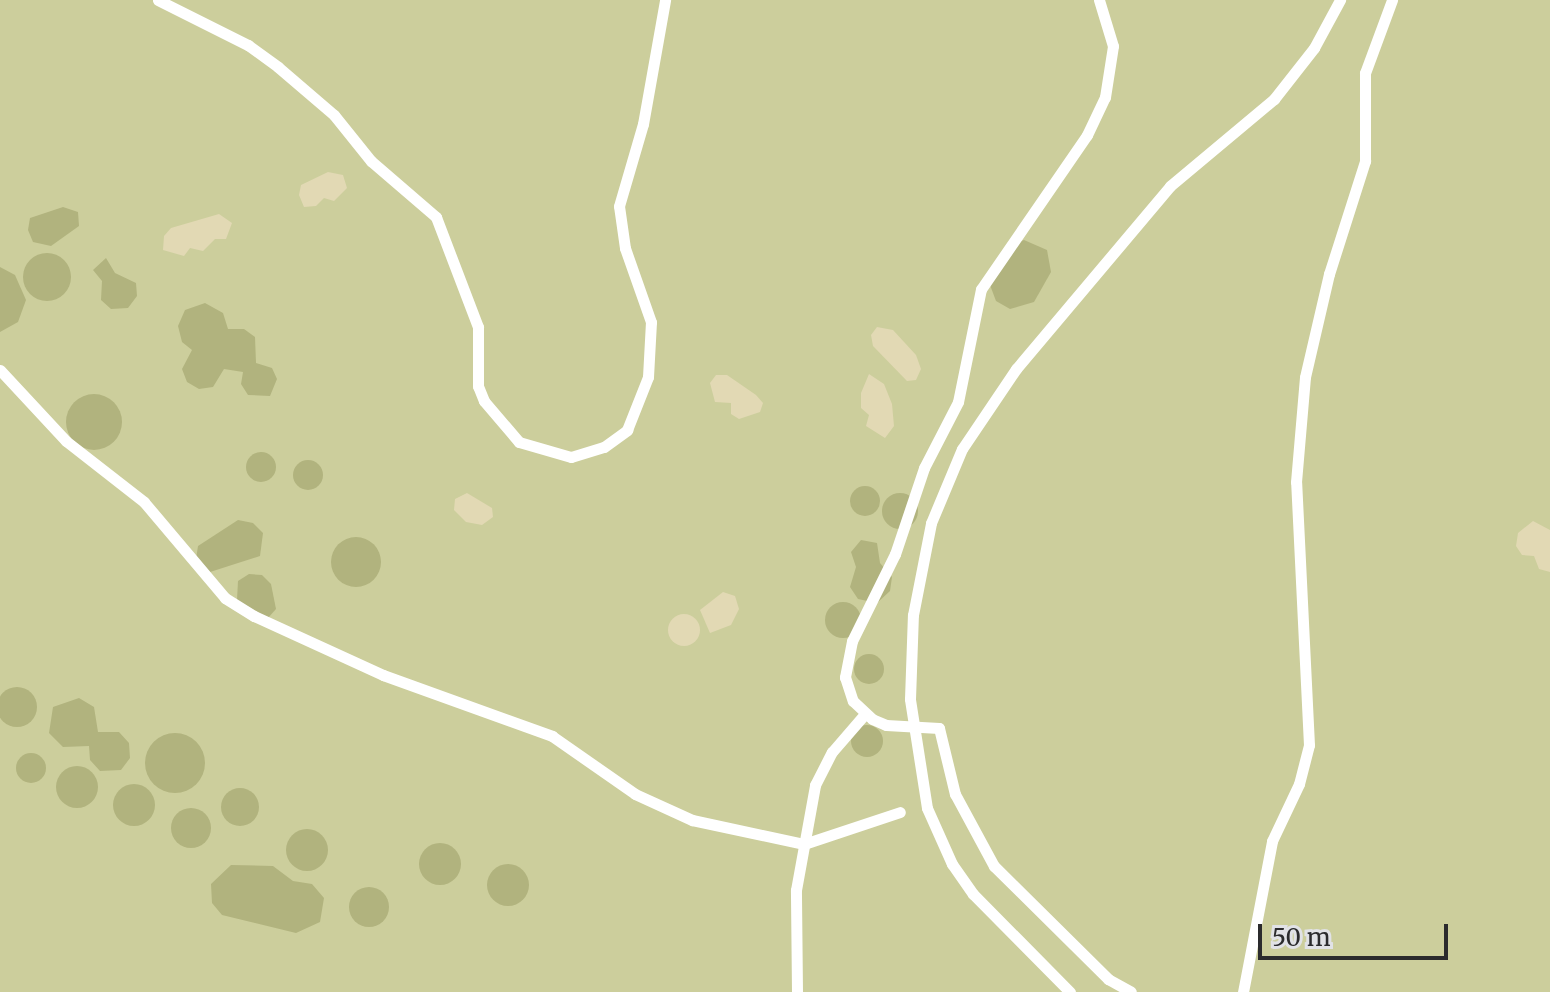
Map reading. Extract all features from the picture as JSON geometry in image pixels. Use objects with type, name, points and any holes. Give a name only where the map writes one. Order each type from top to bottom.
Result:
[{"type":"lane","points":[[158,0],[233,37],[278,67],[334,115],[371,161],[436,217],[478,327],[478,386],[484,401],[519,442],[571,457],[604,447],[627,430],[648,377],[651,322],[625,248],[619,206],[646,114],[665,0]]},
{"type":"lane","points":[[1099,0],[1113,35],[1110,82],[1087,135],[981,289],[958,402],[924,468],[895,554],[847,658],[845,685],[864,715],[886,725],[939,728],[955,794],[994,866],[1108,979],[1131,992]]},
{"type":"lane","points":[[1070,992],[990,914],[952,864],[927,808],[910,726],[911,641],[919,571],[939,501],[976,425],[1016,369],[1170,186],[1258,115],[1289,82],[1340,0]]},
{"type":"lane","points":[[1243,992],[1272,841],[1299,784],[1309,745],[1296,482],[1298,419],[1325,287],[1368,148],[1363,91],[1369,53],[1392,0]]},
{"type":"lane","points":[[0,370],[66,441],[144,502],[208,581],[243,611],[374,671],[552,736],[666,811],[804,844],[900,812]]},
{"type":"lane","points":[[797,992],[796,890],[819,774],[864,715]]},
{"type":"green space","points":[[0,0],[1550,0],[1550,992],[0,992]]},
{"type":"green space","points":[[63,207],[78,212],[79,226],[51,246],[33,242],[28,230],[30,218]]},
{"type":"green space","points":[[1024,240],[1047,250],[1051,272],[1034,302],[1010,309],[996,301],[990,285],[1013,244]]},
{"type":"green space","points":[[47,253],[64,260],[71,277],[64,294],[47,301],[30,294],[23,277],[30,260]]},
{"type":"green space","points":[[106,258],[115,273],[136,283],[137,296],[128,308],[111,309],[101,300],[102,281],[93,270]]},
{"type":"green space","points":[[0,267],[15,275],[26,300],[18,322],[0,332]]},
{"type":"green space","points":[[205,303],[223,313],[228,329],[244,329],[255,337],[256,363],[272,368],[277,379],[270,396],[248,395],[241,384],[243,372],[224,369],[213,387],[199,389],[187,382],[182,369],[192,350],[182,342],[178,326],[185,310]]},
{"type":"green space","points":[[94,394],[114,402],[122,422],[114,442],[94,450],[74,442],[66,422],[74,402]]},
{"type":"green space","points":[[261,452],[267,453],[275,461],[275,473],[267,481],[261,482],[255,481],[247,473],[246,467],[247,461],[255,453]]},
{"type":"green space","points":[[308,460],[314,461],[322,469],[322,481],[314,489],[308,490],[302,489],[294,481],[293,475],[294,469],[302,461]]},
{"type":"green space","points":[[865,486],[876,490],[880,501],[876,512],[865,516],[854,512],[850,501],[854,490]]},
{"type":"green space","points":[[900,493],[913,498],[918,511],[913,524],[900,529],[887,524],[882,511],[887,498]]},
{"type":"green space","points":[[238,520],[253,523],[263,533],[260,556],[210,572],[196,559],[198,546]]},
{"type":"green space","points":[[356,537],[374,544],[381,562],[374,580],[356,587],[338,580],[331,562],[338,544]]},
{"type":"green space","points":[[861,540],[877,543],[880,563],[892,577],[890,591],[877,603],[858,599],[850,587],[856,567],[851,552]]},
{"type":"green space","points":[[249,574],[262,575],[271,584],[276,609],[268,618],[237,600],[238,581]]},
{"type":"green space","points":[[843,602],[856,607],[861,620],[856,633],[843,638],[830,633],[825,620],[830,607]]},
{"type":"green space","points":[[869,654],[879,659],[884,669],[879,679],[869,684],[859,679],[854,669],[859,659]]},
{"type":"green space","points":[[17,687],[31,693],[37,707],[31,721],[17,727],[3,721],[-3,707],[3,693]]},
{"type":"green space","points":[[79,698],[94,707],[98,732],[119,732],[129,743],[130,758],[121,770],[100,771],[90,760],[89,746],[63,747],[49,733],[53,707]]},
{"type":"green space","points":[[867,725],[878,730],[883,741],[878,752],[867,757],[856,752],[851,741],[856,730]]},
{"type":"green space","points":[[175,733],[197,741],[205,763],[197,785],[175,793],[153,785],[145,763],[153,741]]},
{"type":"green space","points":[[31,753],[42,757],[46,768],[42,779],[31,783],[20,779],[16,768],[20,757]]},
{"type":"green space","points":[[77,766],[92,772],[98,787],[92,802],[77,808],[62,802],[56,787],[62,772]]},
{"type":"green space","points":[[134,784],[149,790],[155,805],[149,820],[134,826],[119,820],[113,805],[119,790]]},
{"type":"green space","points":[[240,788],[254,793],[259,807],[254,821],[240,826],[226,821],[221,807],[226,793]]},
{"type":"green space","points":[[191,808],[205,814],[211,828],[205,842],[191,848],[177,842],[171,828],[177,814]]},
{"type":"green space","points":[[307,829],[322,835],[328,850],[322,865],[307,871],[292,865],[286,850],[292,835]]},
{"type":"green space","points":[[440,843],[455,849],[461,864],[455,879],[440,885],[425,879],[419,864],[425,849]]},
{"type":"green space","points":[[508,864],[523,870],[529,885],[523,900],[508,906],[493,900],[487,885],[493,870]]},
{"type":"green space","points":[[231,865],[273,866],[293,881],[312,884],[324,898],[320,922],[296,933],[222,915],[212,903],[211,884]]},
{"type":"green space","points":[[369,887],[383,893],[389,907],[383,921],[369,927],[355,921],[349,907],[355,893]]},
{"type":"sand","points":[[328,172],[343,175],[347,188],[334,201],[324,198],[316,206],[304,207],[299,195],[301,185]]},
{"type":"sand","points":[[219,214],[232,223],[226,239],[215,239],[203,251],[190,248],[184,256],[163,250],[164,236],[171,228]]},
{"type":"sand","points":[[877,327],[893,330],[916,355],[921,369],[916,380],[907,381],[873,346],[871,335]]},
{"type":"sand","points":[[869,374],[884,384],[892,404],[894,426],[885,438],[866,426],[869,415],[861,408],[861,393]]},
{"type":"sand","points":[[716,375],[727,375],[756,395],[763,403],[760,412],[739,419],[731,414],[731,403],[715,402],[710,383]]},
{"type":"sand","points":[[467,493],[492,508],[493,517],[482,525],[466,522],[454,510],[455,499]]},
{"type":"sand","points":[[1533,521],[1550,530],[1550,572],[1539,569],[1534,556],[1522,555],[1516,546],[1518,533]]},
{"type":"sand","points":[[723,592],[735,596],[739,609],[731,625],[710,633],[700,610]]},
{"type":"sand","points":[[684,614],[695,619],[700,630],[695,641],[684,646],[673,641],[668,630],[673,619]]}]
